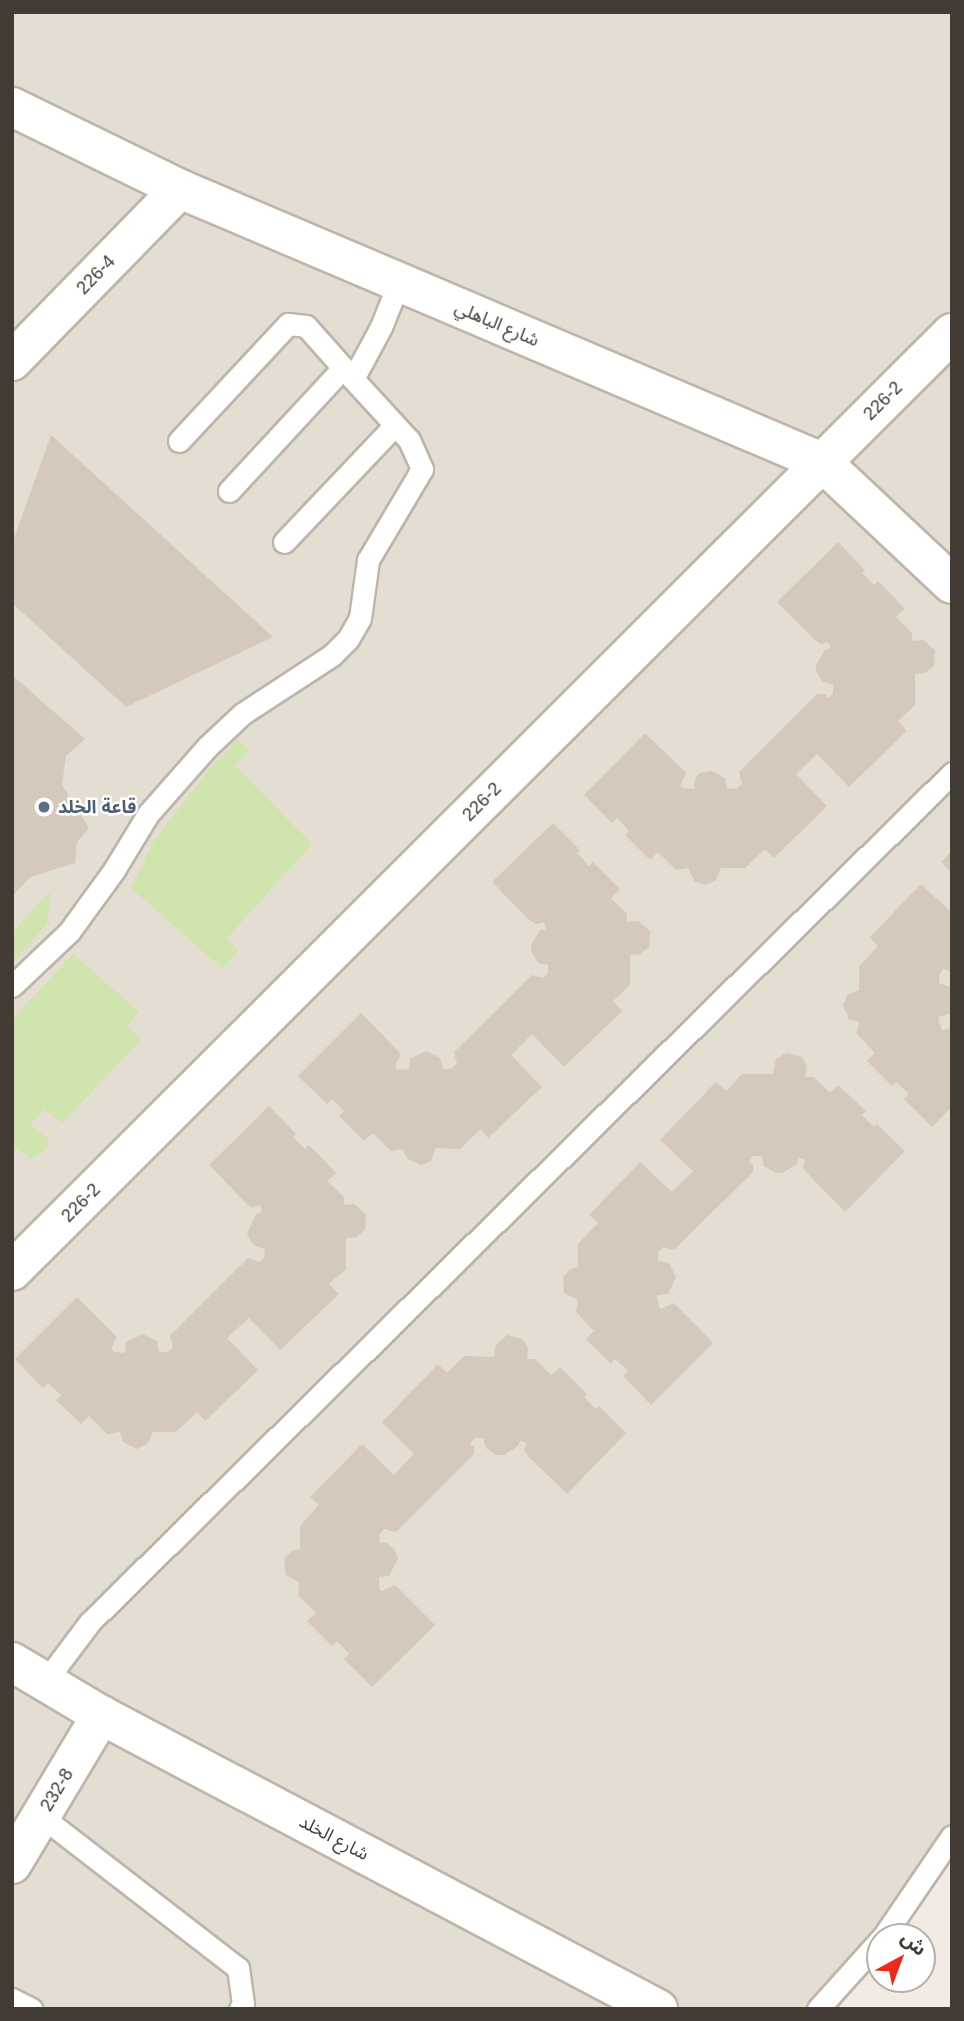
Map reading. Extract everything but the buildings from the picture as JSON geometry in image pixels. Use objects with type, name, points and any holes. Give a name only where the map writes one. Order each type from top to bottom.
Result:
[{"type":"street","name":"شارع الباهلي","points":[[12,107],[180,189],[822,462],[952,584]]},
{"type":"street","name":"226-4","points":[[12,361],[180,189]]},
{"type":"street","name":"226-2","points":[[12,1271],[952,333]]},
{"type":"street","name":"شارع الخلد","points":[[12,1662],[101,1715],[658,2009]]},
{"type":"street","name":"232-8","points":[[12,1864],[101,1715]]},
{"type":"lane","points":[[229,491],[348,373],[381,327],[399,282]]},
{"type":"lane","points":[[12,986],[69,932],[114,870],[148,814],[207,747],[242,714],[332,655],[348,639],[360,618],[368,561],[422,469],[409,440],[306,326],[288,324],[179,441]]},
{"type":"lane","points":[[284,542],[395,425]]},
{"type":"lane","points":[[44,1683],[90,1622],[952,773]]},
{"type":"lane","points":[[41,1816],[239,1968],[243,2004],[240,2009]]},
{"type":"lane","points":[[892,1923],[952,1836]]},
{"type":"lane","points":[[818,2009],[866,1956]]},
{"type":"lane","points":[[12,1999],[32,2009]]},
{"type":"shaded area","points":[[12,12],[952,12],[952,1836],[885,1923],[866,1923],[866,1947],[818,2009],[12,2009]]},
{"type":"green space","points":[[238,740],[249,749],[235,766],[312,844],[226,939],[239,951],[222,968],[131,888],[155,839],[208,771]]},
{"type":"green space","points":[[51,890],[47,924],[12,963],[12,933]]},
{"type":"green space","points":[[73,954],[139,1012],[127,1026],[141,1040],[62,1123],[44,1109],[30,1124],[50,1141],[42,1153],[30,1158],[17,1148],[12,1153],[12,1020]]},
{"type":"place","name":"قاعة الخلد","points":[[44,807]]}]
